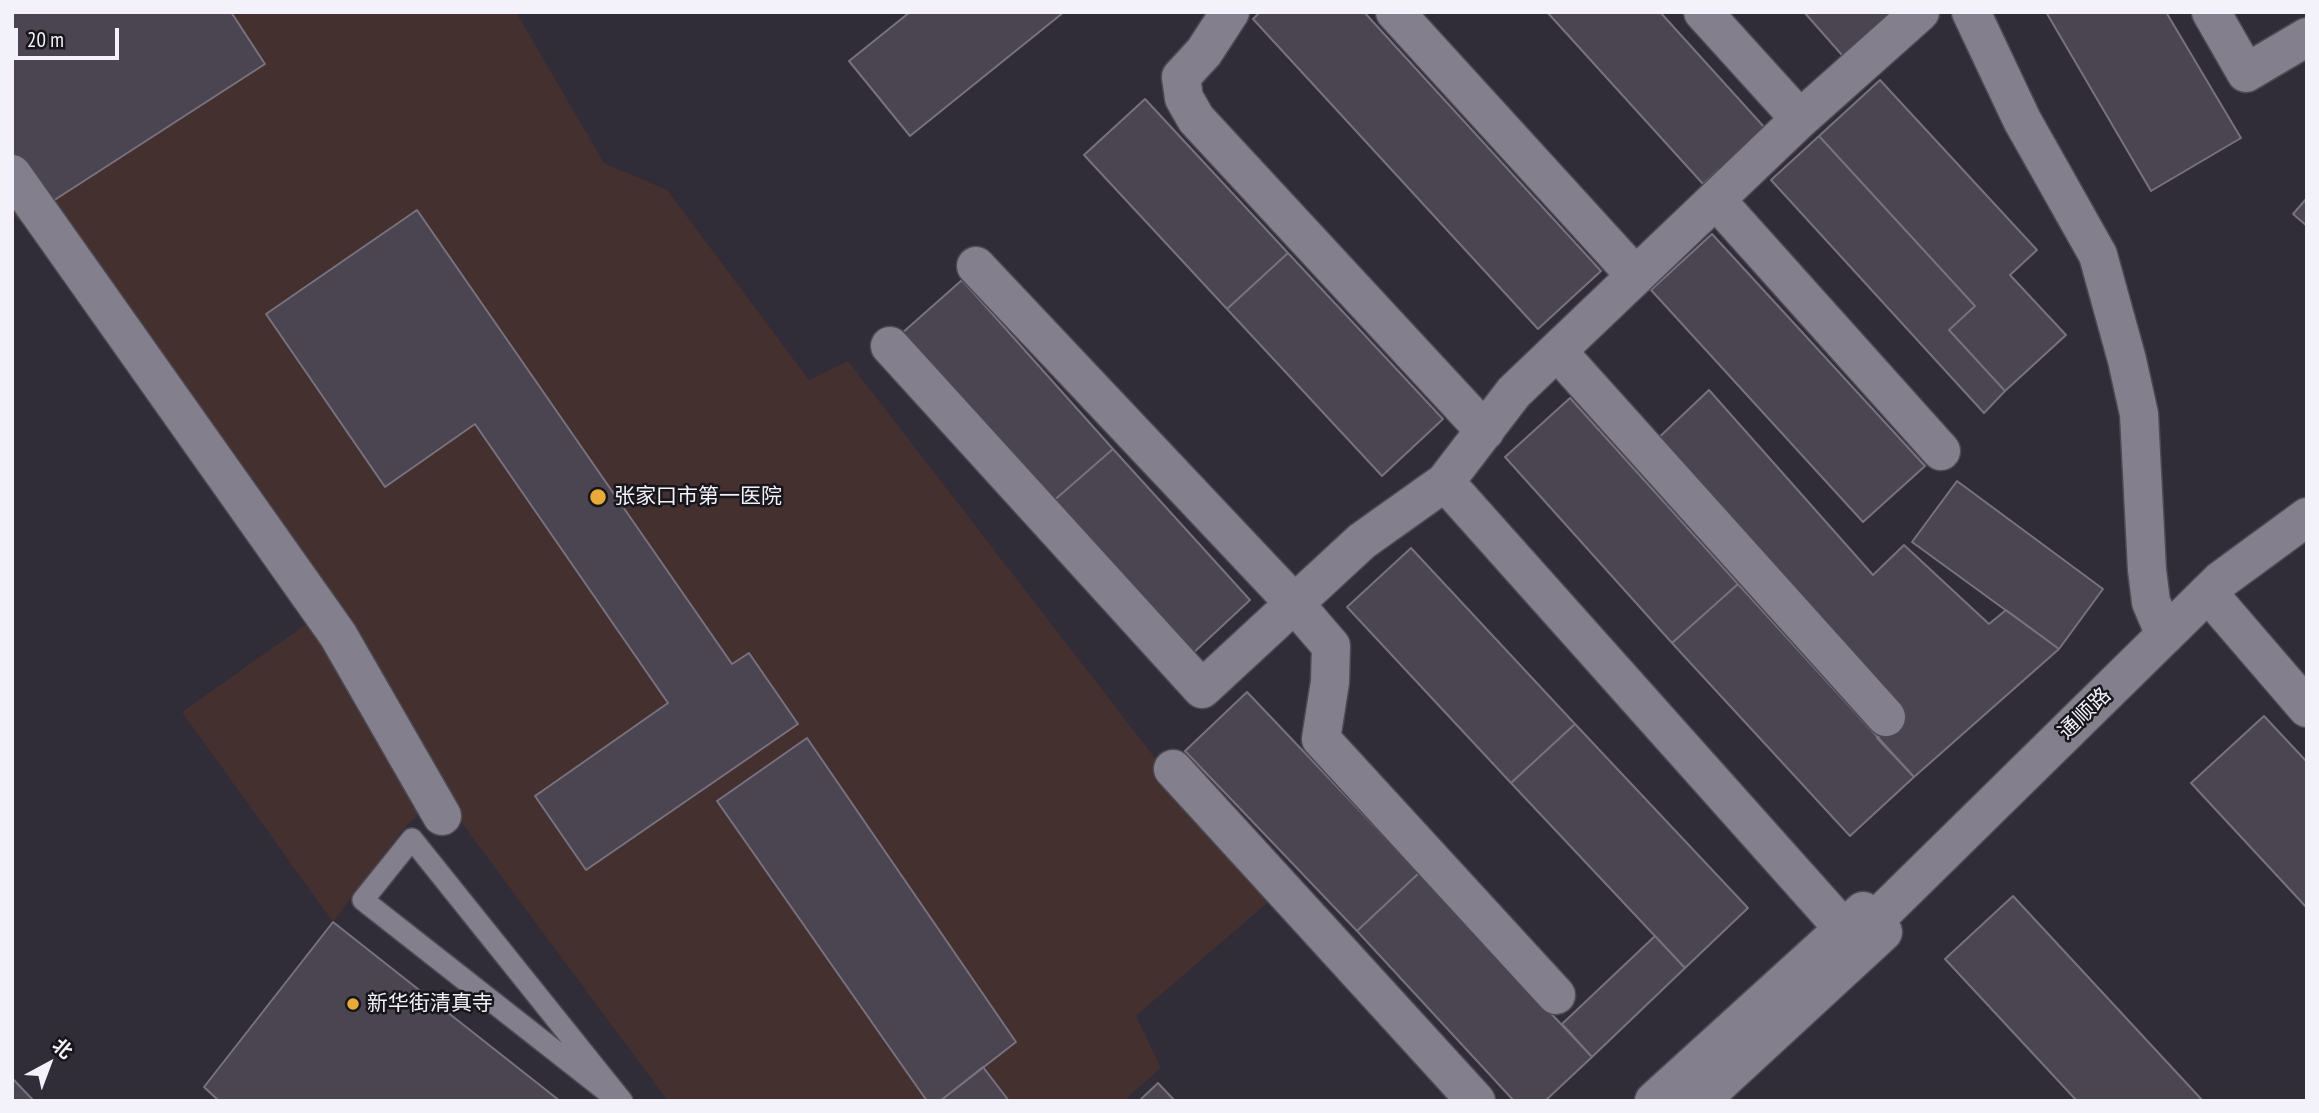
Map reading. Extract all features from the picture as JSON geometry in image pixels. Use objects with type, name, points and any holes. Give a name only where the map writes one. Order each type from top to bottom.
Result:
[{"type":"street","points":[[1230,12],[1204,52],[1181,77],[1184,98],[1190,108],[1206,129],[1485,430]]},
{"type":"street","points":[[1395,12],[1635,275]]},
{"type":"street","points":[[1703,12],[1800,119]]},
{"type":"street","points":[[890,346],[1202,689],[1362,541],[1445,482],[1514,392],[1800,119],[1920,12]]},
{"type":"street","points":[[1971,12],[2022,120],[2098,256],[2139,414],[2147,570],[2151,603],[2165,635]]},
{"type":"street","points":[[2211,12],[2246,73],[2307,37]]},
{"type":"street","points":[[12,174],[338,635],[442,816]]},
{"type":"street","points":[[1716,200],[1941,451]]},
{"type":"street","points":[[975,266],[1294,603],[1331,646],[1330,682],[1321,739],[1556,995]]},
{"type":"street","points":[[1557,351],[1886,717]]},
{"type":"street","points":[[1445,482],[1858,925],[1883,932],[1700,1101]]},
{"type":"street","name":"通顺路","points":[[1654,1101],[1858,925],[2221,580],[2307,517]]},
{"type":"street","points":[[2208,593],[2307,708]]},
{"type":"street","points":[[1173,769],[1476,1101]]},
{"type":"lane","points":[[412,839],[620,1101],[363,900],[412,839]]},
{"type":"shaded area","name":"张家口市第一医院","points":[[12,12],[516,12],[604,163],[667,190],[809,380],[848,361],[1267,903],[1136,1016],[1161,1068],[1124,1101],[668,1101],[441,795],[405,827],[333,922],[182,712],[322,613],[38,215],[18,221],[12,214]]},
{"type":"building","points":[[231,12],[265,64],[22,221],[12,207],[12,14]]},
{"type":"building","points":[[910,12],[1064,12],[910,136],[849,61]]},
{"type":"building","points":[[1260,12],[1364,12],[1601,271],[1538,329],[1253,19]]},
{"type":"building","points":[[1547,12],[1660,12],[1765,128],[1703,184]]},
{"type":"building","points":[[1804,12],[1905,12],[1849,63]]},
{"type":"building","points":[[2046,12],[2166,12],[2241,138],[2151,191]]},
{"type":"building","points":[[1880,80],[2037,250],[2010,275],[2066,335],[2005,391],[1949,330],[1975,306],[1819,136]]},
{"type":"building","points":[[1145,99],[1288,253],[1227,309],[1084,155]]},
{"type":"building","points":[[1819,136],[1975,306],[1949,330],[2005,391],[1984,413],[1771,180]]},
{"type":"building","points":[[2307,198],[2307,226],[2293,214]]},
{"type":"building","points":[[417,210],[732,664],[749,653],[798,724],[586,870],[535,796],[668,703],[475,424],[385,487],[266,314]]},
{"type":"building","points":[[1712,234],[1925,466],[1863,522],[1651,290]]},
{"type":"building","points":[[1288,253],[1443,419],[1382,476],[1227,309]]},
{"type":"building","points":[[962,280],[1113,449],[1051,503],[901,334]]},
{"type":"building","points":[[1709,390],[1873,575],[1904,545],[1989,624],[2006,610],[2059,649],[1914,777],[1877,738],[1901,716],[1653,443]]},
{"type":"building","points":[[1570,398],[1738,584],[1672,643],[1505,457]]},
{"type":"building","points":[[1113,449],[1250,600],[1190,656],[1051,503]]},
{"type":"building","points":[[1957,481],[2103,589],[2059,649],[1912,542]]},
{"type":"building","points":[[1411,548],[1575,724],[1511,783],[1347,607]]},
{"type":"building","points":[[1738,584],[1914,777],[1850,836],[1672,643]]},
{"type":"building","points":[[1247,692],[1419,873],[1357,931],[1185,751]]},
{"type":"building","points":[[2264,716],[2307,762],[2307,908],[2191,783]]},
{"type":"building","points":[[1575,724],[1748,908],[1685,968],[1511,783]]},
{"type":"building","points":[[807,738],[1016,1042],[940,1101],[927,1101],[717,801]]},
{"type":"building","points":[[1419,873],[1592,1057],[1545,1101],[1514,1101],[1357,931]]},
{"type":"building","points":[[2013,896],[2203,1101],[2077,1101],[1945,959]]},
{"type":"building","name":"新华街清真寺","points":[[333,922],[560,1101],[219,1101],[204,1087]]},
{"type":"building","points":[[1655,936],[1685,968],[1592,1057],[1562,1024]]},
{"type":"building","points":[[983,1067],[1009,1101],[940,1101]]},
{"type":"building","points":[[12,1078],[34,1101],[12,1101]]},
{"type":"building","points":[[1158,1083],[1175,1101],[1139,1101]]},
{"type":"place","name":"张家口市第一医院","points":[[598,497]]},
{"type":"place","name":"新华街清真寺","points":[[353,1004]]}]
